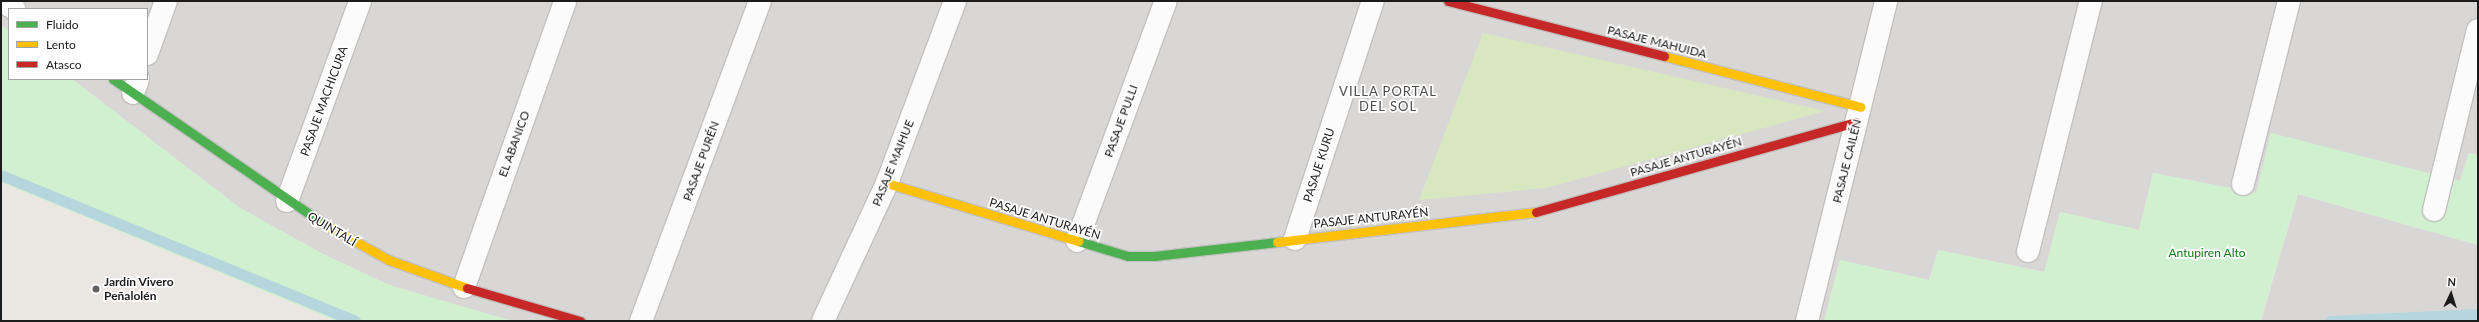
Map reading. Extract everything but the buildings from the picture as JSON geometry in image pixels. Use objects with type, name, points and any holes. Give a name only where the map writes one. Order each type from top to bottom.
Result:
[{"type":"street","points":[[3,1],[13,8]]},
{"type":"street","points":[[148,51],[166,1]]},
{"type":"street","name":"PASAJE MACHICURA","points":[[287,202],[360,1]]},
{"type":"street","name":"EL ABANICO","points":[[464,288],[565,1]]},
{"type":"street","name":"PASAJE PURÉN","points":[[641,321],[760,1]]},
{"type":"street","name":"PASAJE MAIHUE","points":[[824,321],[886,183],[955,1]]},
{"type":"street","name":"PASAJE PULLI","points":[[1077,241],[1166,1]]},
{"type":"street","name":"PASAJE KURU","points":[[1295,239],[1372,1]]},
{"type":"street","name":"PASAJE MAHUIDA","points":[[1448,1],[1858,114]]},
{"type":"street","name":"PASAJE CAILÉN","points":[[1807,321],[1886,1]]},
{"type":"street","points":[[2028,251],[2091,1]]},
{"type":"street","points":[[2243,184],[2289,1]]},
{"type":"street","points":[[2434,210],[2478,30]]},
{"type":"street","name":"QUINTALÍ","points":[[116,80],[136,86],[287,202],[343,236],[389,260],[464,288],[580,321]]},
{"type":"street","name":"PASAJE ANTURAYÉN","points":[[886,183],[1128,256],[1154,256],[1536,212],[1858,114]]},
{"type":"shaded area","points":[[1,1],[2478,1],[2478,155],[2469,153],[2460,181],[2271,134],[2256,193],[2153,173],[2139,230],[2060,212],[2045,272],[1938,250],[1929,280],[1840,260],[1824,321],[512,321],[389,285],[323,254],[240,208],[73,80],[148,80],[148,8],[8,8],[8,30],[1,25]]},
{"type":"shaded area","points":[[2298,194],[2478,245],[2478,321],[2261,321]]},
{"type":"green space","points":[[1,25],[8,30],[8,80],[73,80],[240,208],[323,254],[389,285],[512,321],[336,321],[1,182]]},
{"type":"green space","points":[[1483,33],[1825,111],[1546,188],[1419,200]]},
{"type":"green space","name":"Antupiren Alto","points":[[2271,133],[2460,181],[2469,153],[2478,155],[2478,245],[2298,194],[2260,321],[1824,321],[1840,260],[1929,280],[1938,250],[2044,272],[2060,212],[2139,230],[2153,173],[2256,193]]},
{"type":"waterway","points":[[1,175],[355,321]]},
{"type":"waterway","points":[[2330,321],[2478,314]]},
{"type":"traffic: fast","points":[[114,80],[324,224]]},
{"type":"traffic: fast","points":[[1078,241],[1128,256],[1154,256],[1277,242]]},
{"type":"traffic: slow","points":[[1664,56],[1861,107]]},
{"type":"traffic: slow","points":[[887,183],[1078,241]]},
{"type":"traffic: slow","points":[[1277,242],[1536,212]]},
{"type":"traffic: slow","points":[[324,224],[389,260],[467,288]]},
{"type":"traffic: jam","points":[[1448,1],[1664,56]]},
{"type":"traffic: jam","points":[[1536,212],[1856,122]]},
{"type":"traffic: jam","points":[[467,288],[580,321]]},
{"type":"place","name":"Jardín Vivero Peñalolén","points":[[96,289]]},
{"type":"district","name":"VILLA PORTAL DEL SOL","points":[[1388,100]]}]
